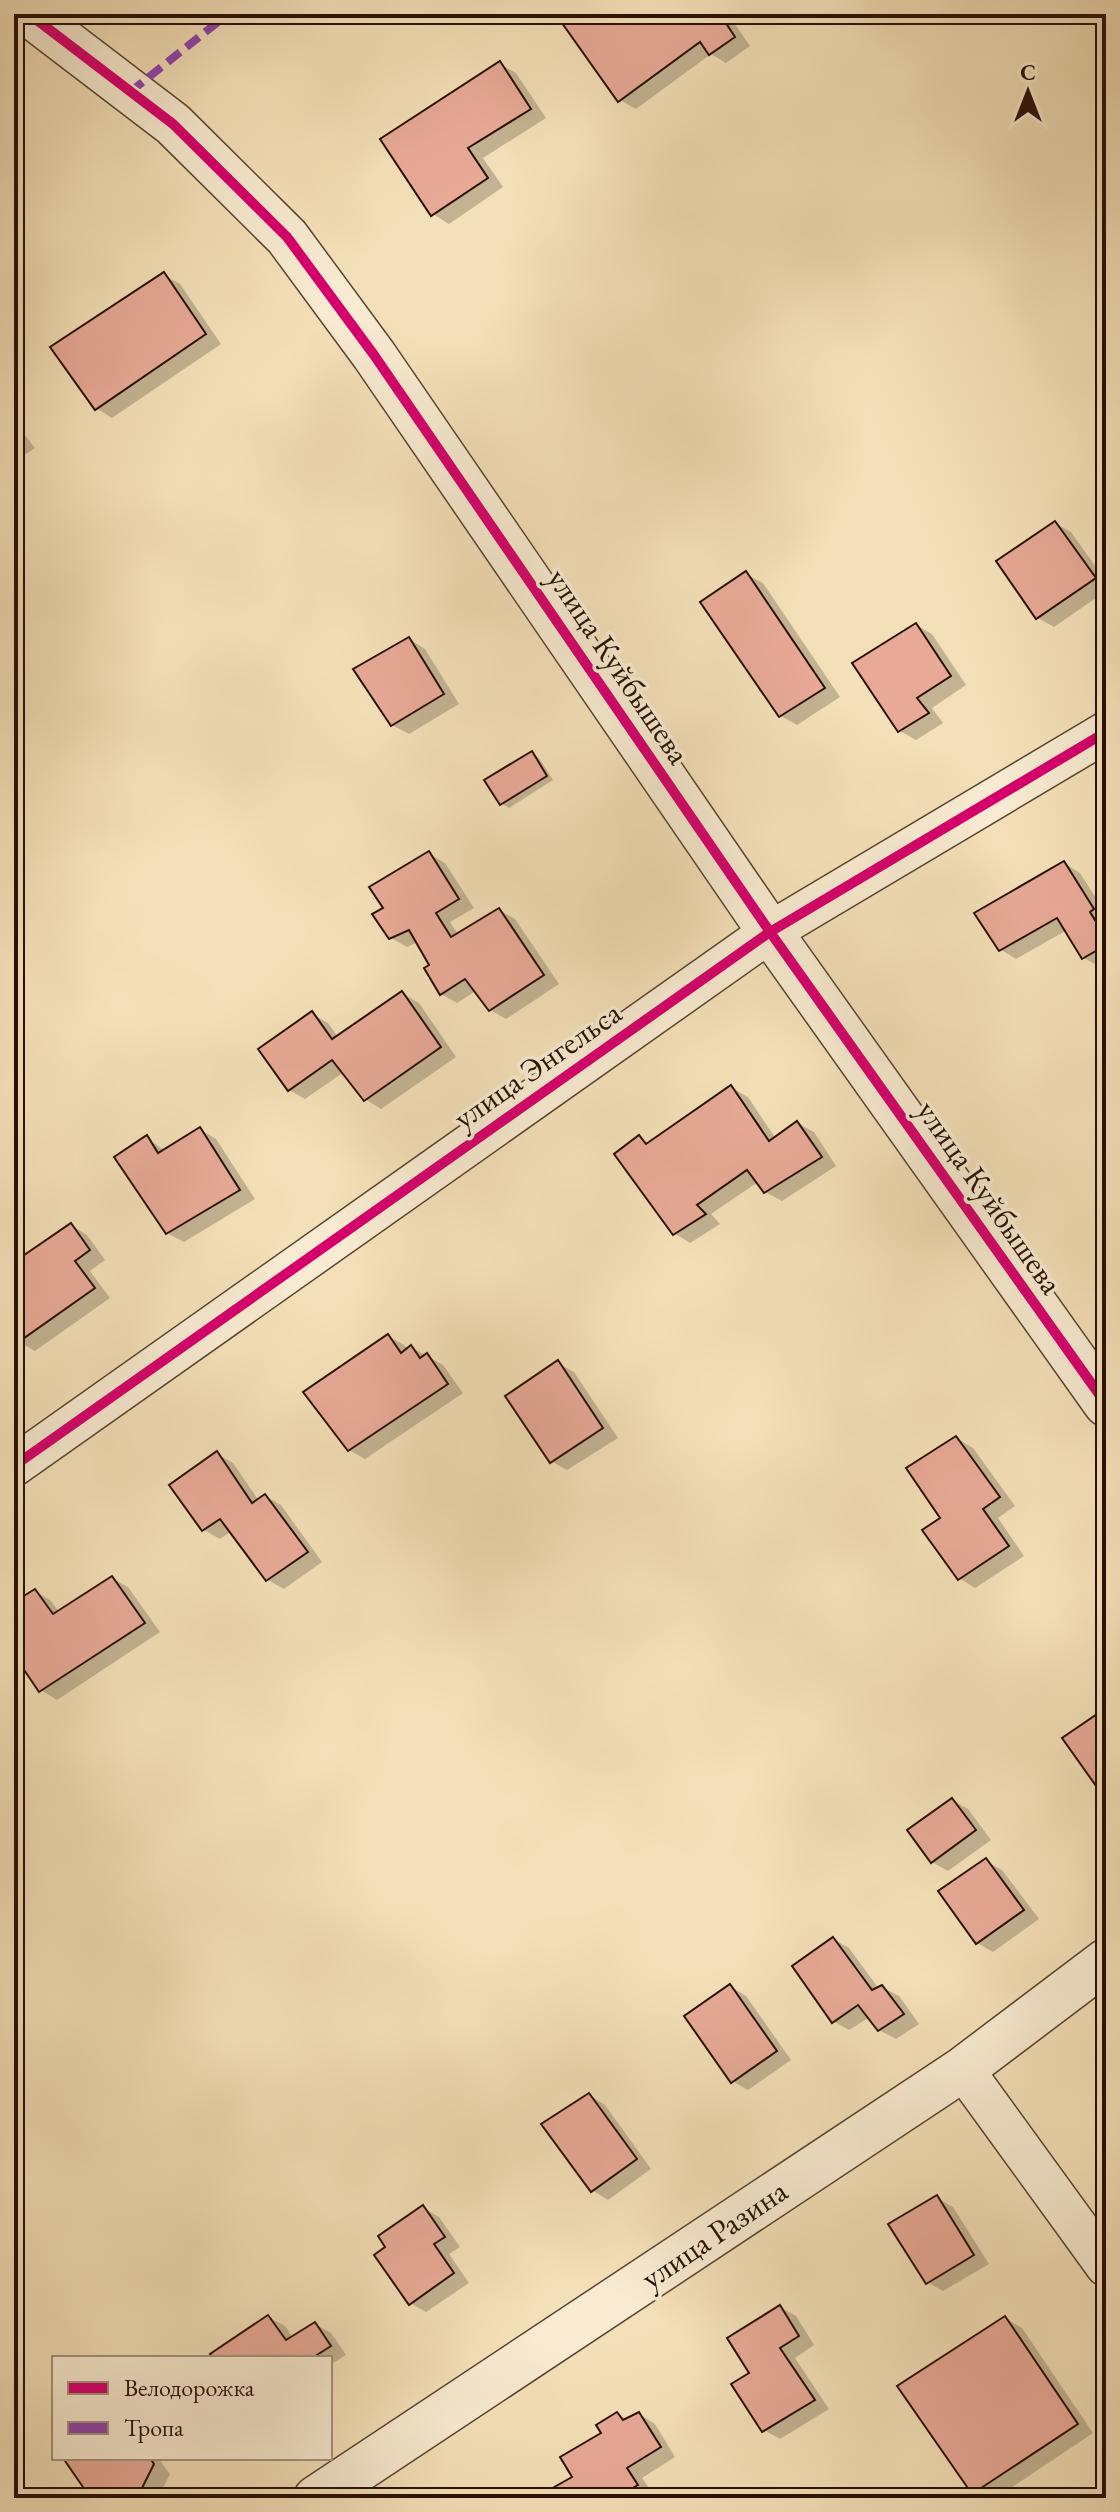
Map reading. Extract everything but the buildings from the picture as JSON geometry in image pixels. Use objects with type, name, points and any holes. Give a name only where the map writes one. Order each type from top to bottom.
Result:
[{"type":"street","name":"улица Куйбышева","points":[[29,14],[173,124],[287,237],[374,355],[770,932],[1106,1404]]},
{"type":"street","name":"улица Энгельса","points":[[14,1466],[770,932],[1106,732]]},
{"type":"street","name":"улица Разина","points":[[316,2498],[963,2069],[1106,1961]]},
{"type":"street","points":[[963,2069],[1106,2266]]},
{"type":"path","points":[[14,2473],[32,2498]]},
{"type":"marked path","points":[[130,92],[228,14]]},
{"type":"cycle path","points":[[29,14],[173,124],[287,237],[374,355],[770,932],[1106,1404]]},
{"type":"cycle path","points":[[14,1466],[770,932],[1106,732]]}]
